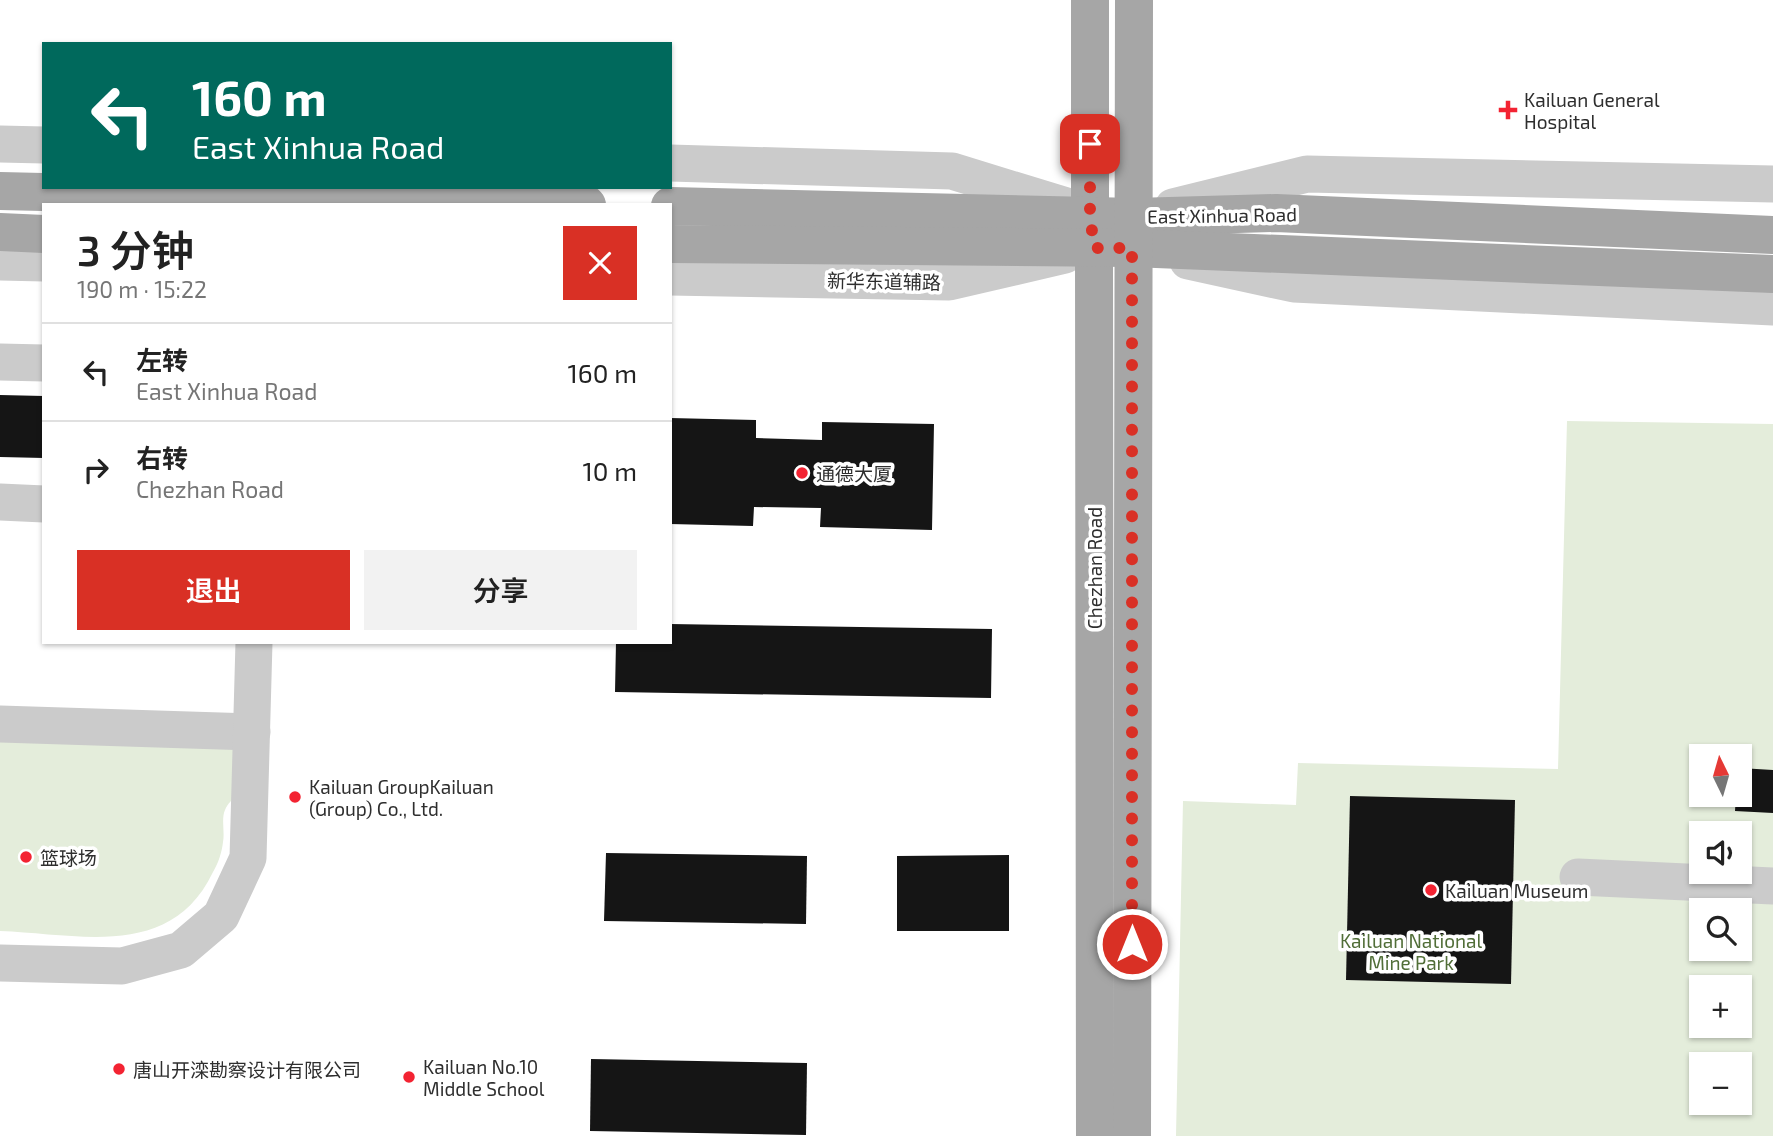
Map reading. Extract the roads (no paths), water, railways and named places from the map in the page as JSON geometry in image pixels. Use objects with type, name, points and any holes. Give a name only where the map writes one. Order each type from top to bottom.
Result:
[{"type":"main road","name":"Chezhan Road","points":[[1090,0],[1094,1136]]},
{"type":"main road","name":"Chezhan Road","points":[[1132,1136],[1134,0]]},
{"type":"main road","points":[[0,191],[503,203]]},
{"type":"main road","name":"East Xinhua Road","points":[[672,206],[1134,232],[1773,274]]},
{"type":"main road","name":"East Xinhua Road","points":[[1134,232],[1276,212],[1773,235]]},
{"type":"main road","name":"East Xinhua Road","points":[[672,244],[1092,231]]},
{"type":"main road","points":[[0,232],[42,234]]},
{"type":"street","points":[[0,144],[42,145]]},
{"type":"street","points":[[672,163],[952,172],[1092,231]]},
{"type":"street","points":[[1134,232],[1307,174],[1773,184]]},
{"type":"street","name":"新华东道辅路","points":[[672,277],[950,282],[1092,231]]},
{"type":"street","points":[[1134,232],[1294,284],[1773,307]]},
{"type":"street","points":[[0,262],[42,263]]},
{"type":"street","points":[[0,362],[42,363]]},
{"type":"street","points":[[0,502],[42,504]]},
{"type":"street","points":[[0,963],[122,966],[181,950],[221,916],[248,858],[254,644]]},
{"type":"street","points":[[0,724],[252,732]]},
{"type":"street","points":[[1578,877],[1773,886]]},
{"type":"place","name":"Kailuan General Hospital","points":[[1508,110]]},
{"type":"place","name":"通德大厦","points":[[802,473]]},
{"type":"place","name":"Kailuan GroupKailuan (Group) Co., Ltd.","points":[[295,797]]},
{"type":"place","name":"篮球场","points":[[26,857]]},
{"type":"place","name":"Kailuan Museum","points":[[1431,890]]},
{"type":"place","name":"唐山开滦勘察设计有限公司","points":[[119,1069]]},
{"type":"place","name":"Kailuan No.10 Middle School","points":[[409,1077]]},
{"type":"park label","name":"Kailuan National Mine Park","points":[[1411,951]]}]
